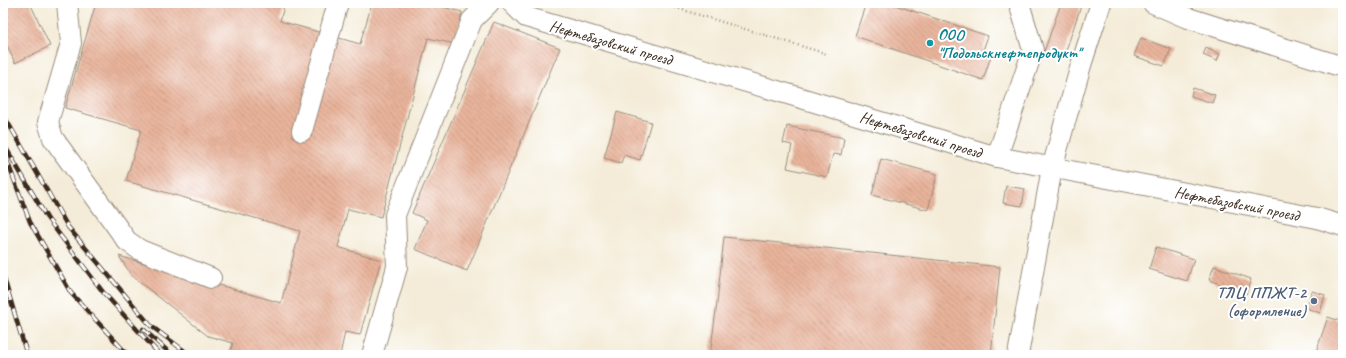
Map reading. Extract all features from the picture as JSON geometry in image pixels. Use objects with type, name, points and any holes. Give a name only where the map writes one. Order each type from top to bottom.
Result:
[{"type":"street","points":[[67,3],[71,43],[48,122],[53,138],[127,241],[140,250],[211,278]]},
{"type":"street","points":[[302,131],[338,3]]},
{"type":"street","points":[[372,355],[397,267],[395,216],[472,20],[489,3]]},
{"type":"street","name":"Нефтебазовский проезд","points":[[512,3],[526,17],[997,157],[1317,218],[1343,226]]},
{"type":"street","points":[[997,157],[1032,50],[1019,3]]},
{"type":"street","points":[[1018,355],[1052,168],[1080,65],[1101,3]]},
{"type":"street","points":[[1153,3],[1185,17],[1343,67]]},
{"type":"path","points":[[660,3],[827,54]]},
{"type":"building","points":[[3,3],[30,3],[50,46],[15,63],[3,37]]},
{"type":"building","points":[[96,3],[285,3],[280,21],[360,44],[372,3],[427,3],[462,12],[455,44],[428,38],[381,217],[348,209],[338,247],[381,260],[360,335],[345,332],[340,355],[229,355],[233,343],[208,336],[132,276],[119,256],[281,303],[300,231],[126,181],[141,130],[65,108]]},
{"type":"building","name":"ООО \"Подольскнефтепродукт\"","points":[[866,3],[889,3],[988,36],[983,50],[992,53],[983,80],[855,36]]},
{"type":"building","points":[[1061,3],[1082,3],[1063,59],[1044,52]]},
{"type":"building","points":[[494,22],[560,48],[467,271],[415,249],[427,220],[412,213]]},
{"type":"building","points":[[1141,38],[1171,49],[1164,66],[1134,56]]},
{"type":"building","points":[[1206,48],[1220,54],[1217,61],[1203,55]]},
{"type":"building","points":[[1193,88],[1215,95],[1212,103],[1191,96]]},
{"type":"building","points":[[617,112],[651,122],[640,160],[624,155],[621,163],[604,158]]},
{"type":"building","points":[[787,126],[844,138],[841,155],[833,154],[827,177],[787,168],[792,145],[783,143]]},
{"type":"building","points":[[881,159],[937,174],[928,210],[872,195]]},
{"type":"building","points":[[1006,186],[1025,189],[1022,206],[1003,203]]},
{"type":"building","points":[[724,237],[1000,267],[991,355],[710,355]]},
{"type":"building","points":[[1156,247],[1194,259],[1187,281],[1149,269]]},
{"type":"building","points":[[1214,266],[1251,279],[1246,294],[1209,280]]},
{"type":"building","points":[[1312,291],[1325,295],[1320,313],[1306,308]]},
{"type":"building","points":[[1328,317],[1343,322],[1343,355],[1315,355]]},
{"type":"railway","points":[[3,114],[68,227],[151,326],[190,355]]},
{"type":"railway","points":[[3,143],[47,218],[103,292],[160,355]]},
{"type":"railway","points":[[6,158],[30,222],[71,293],[128,355]]},
{"type":"railway","points":[[3,275],[27,355]]},
{"type":"railway","points":[[143,329],[172,355]]},
{"type":"place","name":"ООО \"Подольскнефтепродукт\"","points":[[930,43]]},
{"type":"place","name":"ТЛЦ ППЖТ-2 (оформление)","points":[[1314,301]]}]
